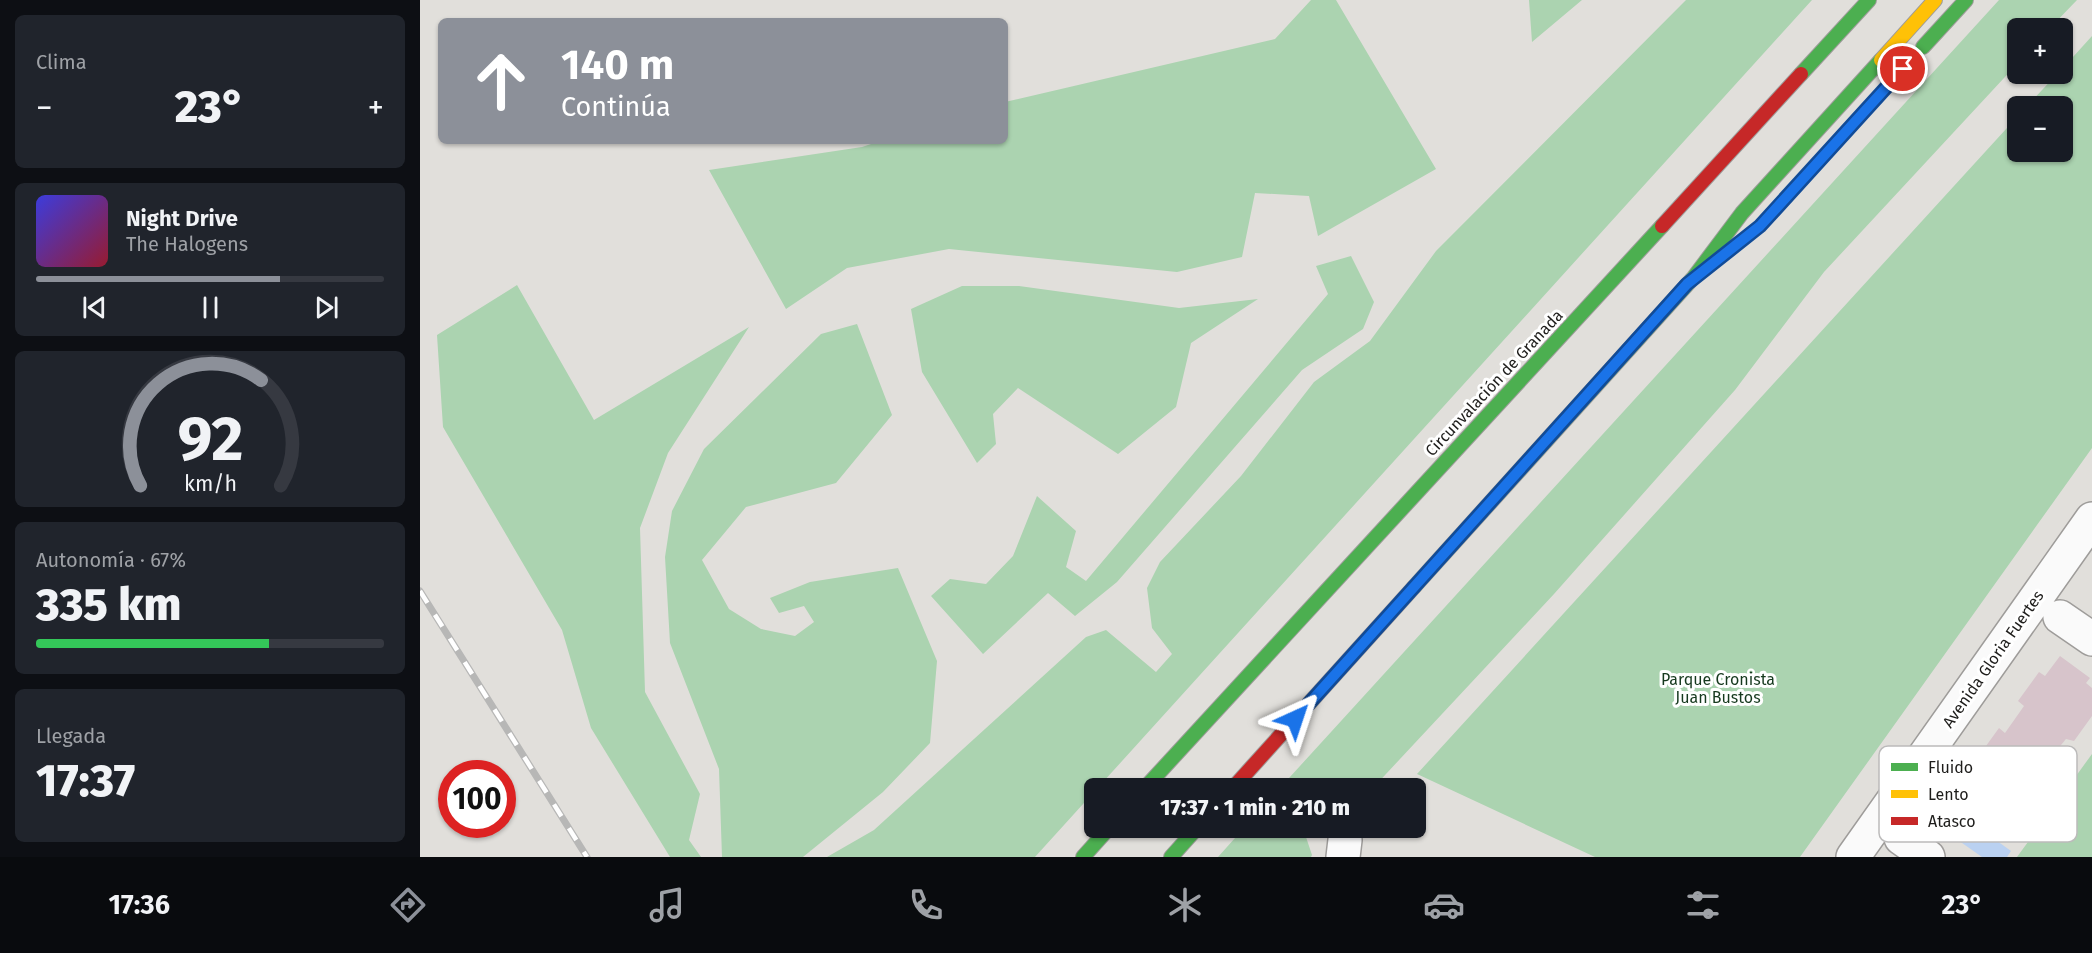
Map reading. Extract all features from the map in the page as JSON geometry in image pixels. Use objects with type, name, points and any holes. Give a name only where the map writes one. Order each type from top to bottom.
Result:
[{"type":"highway","name":"Circunvalación de Granada","points":[[1154,778],[1869,0]]},
{"type":"highway","points":[[1242,778],[1694,277],[1742,213],[1935,0]]},
{"type":"highway","points":[[1911,60],[1966,0]]},
{"type":"highway","points":[[1694,277],[1741,240]]},
{"type":"highway","points":[[1083,857],[1100,838]]},
{"type":"highway","points":[[1171,857],[1188,838]]},
{"type":"street","name":"Avenida Gloria Fuertes","points":[[1931,746],[2092,519]]},
{"type":"street","points":[[2060,617],[2092,639]]},
{"type":"street","name":"Avenida Gloria Fuertes","points":[[1853,857],[1879,820]]},
{"type":"street","points":[[1907,842],[1928,857]]},
{"type":"green space","points":[[1311,0],[1336,0],[1436,169],[1318,236],[1309,196],[1255,193],[1242,257],[1177,272],[949,249],[847,268],[786,309],[709,170],[871,144],[1008,144],[1008,101],[1275,39]]},
{"type":"green space","points":[[1529,0],[1582,0],[1532,42]]},
{"type":"green space","points":[[1686,0],[1812,0],[1107,778],[1084,778],[1084,803],[1035,857],[827,857],[874,830],[1086,637],[1106,630],[1156,672],[1172,654],[1152,628],[1147,588],[1160,562],[1241,476],[1314,382],[1370,341],[1436,251]]},
{"type":"green space","points":[[1999,0],[2077,0],[2060,18],[2007,18],[2007,75],[1824,272],[1735,390],[1554,594],[1382,778],[1289,778]]},
{"type":"green space","name":"Parque Cronista Juan Bustos","points":[[2092,36],[2092,448],[1800,857],[1595,857],[1417,774],[2007,128],[2007,162],[2073,162],[2073,96],[2036,96],[2048,84],[2073,84],[2073,57]]},
{"type":"green space","points":[[1351,256],[1374,302],[1363,329],[1302,370],[1117,582],[1075,616],[1048,593],[983,654],[931,596],[950,579],[986,584],[1013,556],[1037,496],[1076,531],[1066,567],[1086,581],[1328,294],[1316,266]]},
{"type":"green space","points":[[517,285],[594,420],[749,327],[668,453],[640,528],[645,692],[700,794],[689,840],[701,857],[670,857],[591,728],[562,630],[443,427],[437,335]]},
{"type":"green space","points":[[962,286],[1019,286],[1179,308],[1258,299],[1191,343],[1176,407],[1118,454],[1018,388],[993,414],[996,444],[977,463],[922,372],[911,309]]},
{"type":"green space","points":[[857,324],[892,415],[836,483],[746,507],[702,560],[729,609],[761,629],[795,636],[814,622],[804,606],[779,613],[770,598],[810,582],[898,568],[937,661],[930,743],[883,792],[803,857],[722,857],[719,769],[670,643],[665,557],[672,511],[704,449],[821,334]]},
{"type":"green space","points":[[2092,754],[2092,857],[2017,857],[2028,842],[2077,842],[2077,775]]},
{"type":"green space","points":[[1235,838],[1306,838],[1312,855],[1311,857],[1218,857]]},
{"type":"water","points":[[1961,842],[1999,842],[2011,851],[2007,857],[1982,857]]},
{"type":"building","points":[[2060,656],[2090,678],[2086,683],[2092,688],[2092,716],[2074,741],[2066,739],[2060,746],[1986,746],[1999,728],[2005,733],[2024,706],[2018,701],[2039,672],[2045,676]]},
{"type":"railway","points":[[420,591],[587,857]]},
{"type":"traffic: fast","points":[[1801,74],[1869,0]]},
{"type":"traffic: fast","points":[[1923,47],[1966,0]]},
{"type":"traffic: fast","points":[[1414,587],[1694,277],[1742,213],[1881,60]]},
{"type":"traffic: fast","points":[[1154,778],[1662,226]]},
{"type":"traffic: fast","points":[[1083,857],[1100,838]]},
{"type":"traffic: fast","points":[[1171,857],[1188,838]]},
{"type":"traffic: slow","points":[[1881,60],[1935,0]]},
{"type":"traffic: jam","points":[[1662,226],[1801,74]]},
{"type":"traffic: jam","points":[[1242,778],[1414,587]]},
{"type":"route","points":[[1295,719],[1687,284],[1760,226],[1903,69]]}]
